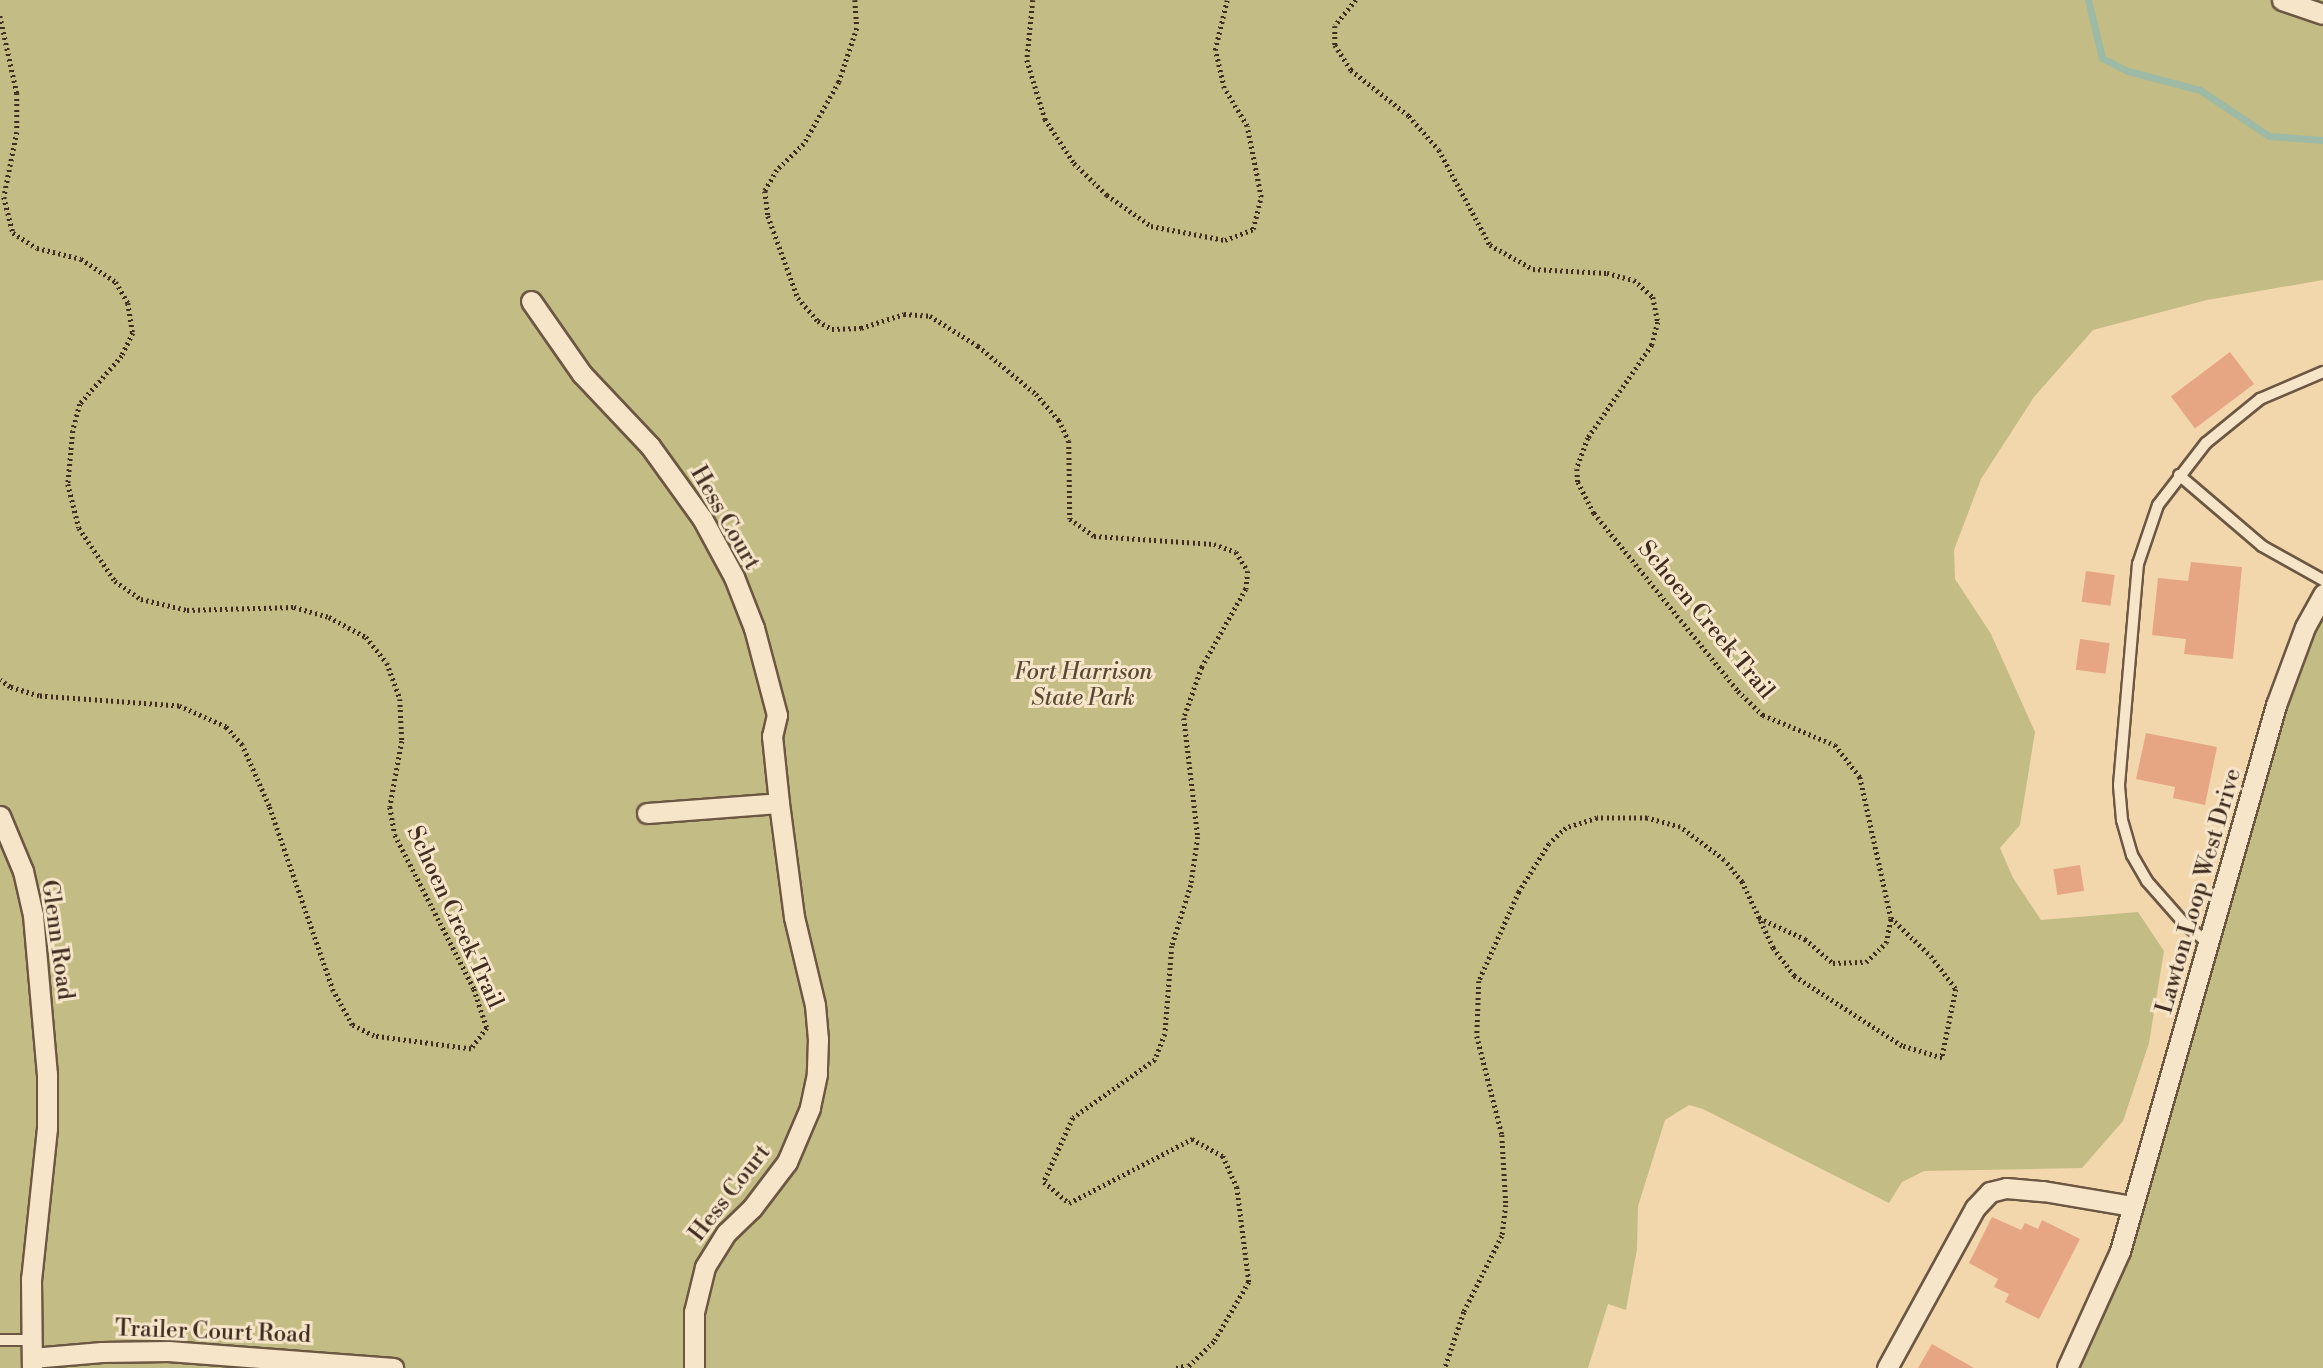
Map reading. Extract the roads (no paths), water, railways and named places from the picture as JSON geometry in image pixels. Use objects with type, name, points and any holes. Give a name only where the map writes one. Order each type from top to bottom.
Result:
[{"type":"street","points":[[2282,0],[2323,14]]},
{"type":"street","name":"Hess Court","points":[[531,302],[582,374],[650,446],[678,481],[724,557],[754,628],[776,715],[772,736],[794,917],[815,1005],[818,1052],[815,1086],[802,1130],[787,1162],[752,1208],[726,1233],[705,1267],[694,1312],[694,1368]]},
{"type":"street","name":"Lawton Loop West Drive","points":[[2067,1368],[2116,1262],[2285,678],[2305,627],[2323,594]]},
{"type":"street","points":[[647,813],[779,803]]},
{"type":"street","name":"Glenn Road","points":[[0,816],[23,871],[33,915],[47,1074],[47,1128],[31,1279],[32,1355]]},
{"type":"street","points":[[1887,1368],[1975,1208],[1990,1192],[2006,1188],[2043,1191],[2133,1206]]},
{"type":"street","name":"Trailer Court Road","points":[[32,1355],[132,1350],[296,1359],[393,1368]]},
{"type":"lane","points":[[2210,944],[2183,922],[2147,881],[2128,846],[2119,802],[2138,564],[2153,517],[2179,475],[2220,429],[2260,399],[2323,372]]},
{"type":"lane","points":[[2179,475],[2262,546],[2323,580]]},
{"type":"lane","points":[[0,1340],[32,1355]]},
{"type":"waterway","points":[[2088,0],[2102,58],[2128,71],[2200,90],[2269,136],[2323,140]]},
{"type":"park label","name":"Fort Harrison State Park","points":[[1083,685]]}]
